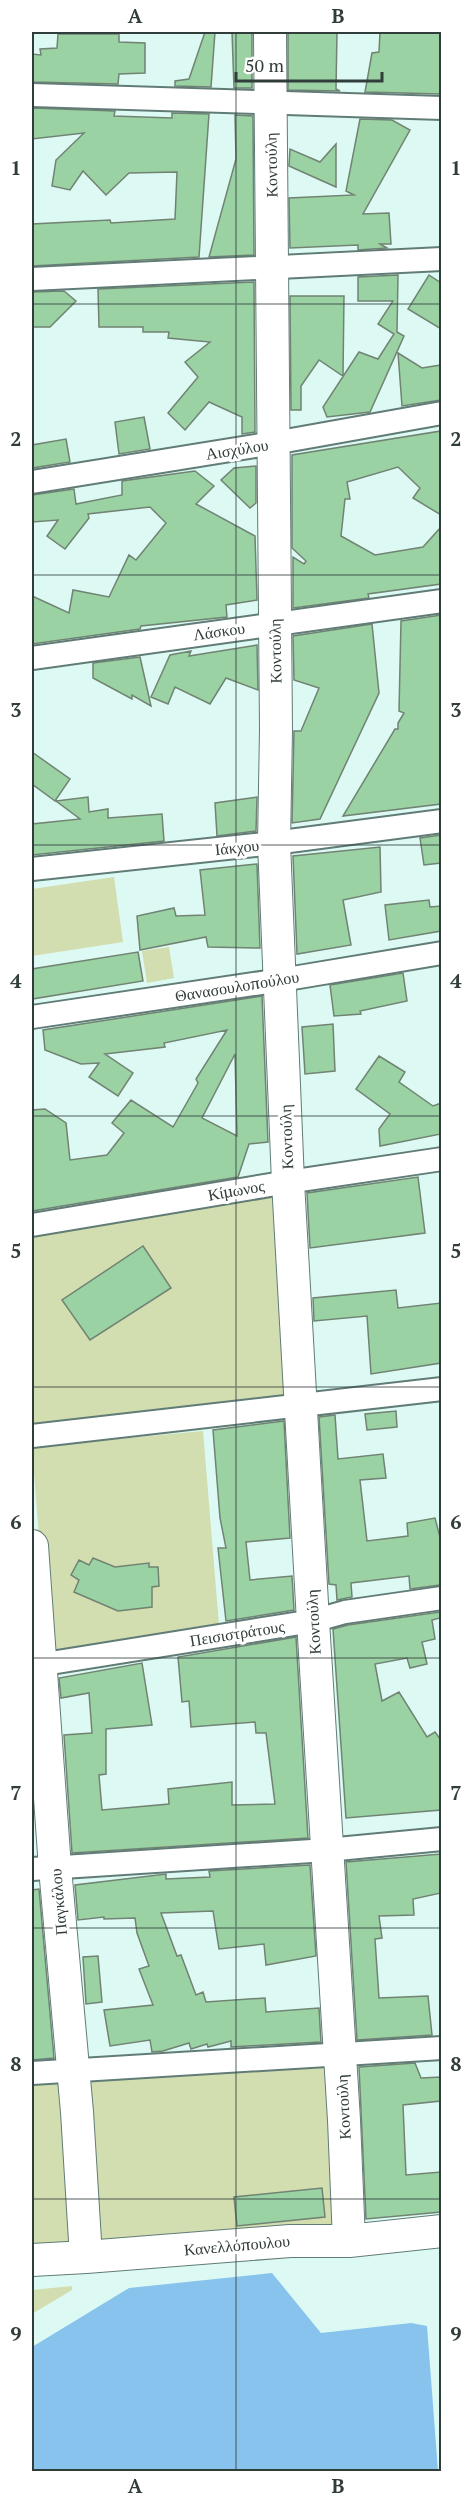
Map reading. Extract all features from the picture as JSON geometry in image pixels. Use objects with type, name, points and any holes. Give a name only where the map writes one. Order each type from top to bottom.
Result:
[{"type":"main road","name":"Κοντούλη","points":[[270,32],[276,730],[274,843],[288,1182],[349,2241]]},
{"type":"main road","name":"Παγκάλου","points":[[32,1546],[43,1869],[73,2071],[86,2257]]},
{"type":"main road","name":"Κανελλόπουλου","points":[[32,2260],[290,2241],[349,2241],[441,2231]]},
{"type":"street","points":[[32,95],[441,108]]},
{"type":"street","points":[[32,279],[441,259]]},
{"type":"street","name":"Αισχύλου","points":[[32,482],[441,413]]},
{"type":"street","name":"Λάσκου","points":[[32,658],[441,601]]},
{"type":"street","name":"Ιάκχου","points":[[32,868],[274,843],[441,821]]},
{"type":"street","name":"Θανασουλοπούλου","points":[[32,1017],[281,980],[441,953]]},
{"type":"street","name":"Κίμωνος","points":[[32,1225],[441,1159]]},
{"type":"street","points":[[32,1436],[441,1389]]},
{"type":"street","name":"Πεισιστράτους","points":[[36,1666],[312,1621],[345,1612],[441,1598]]},
{"type":"street","points":[[43,1869],[327,1850],[441,1839]]},
{"type":"street","points":[[32,2073],[441,2048]]},
{"type":"green space","points":[[114,877],[123,942],[32,956],[32,889]]},
{"type":"green space","points":[[169,947],[174,978],[147,983],[142,951]]},
{"type":"green space","points":[[280,1193],[292,1400],[33,1427],[32,1232]]},
{"type":"green space","points":[[203,1431],[219,1625],[48,1654],[32,1447]]},
{"type":"green space","points":[[328,2062],[337,2226],[32,2253],[32,2078]]},
{"type":"green space","points":[[72,2286],[72,2290],[32,2314],[32,2290]]},
{"type":"water","points":[[272,2273],[321,2333],[411,2323],[427,2326],[438,2471],[32,2471],[32,2347],[129,2288]]},
{"type":"building","points":[[205,32],[215,32],[211,87],[175,86],[175,81],[189,79]]},
{"type":"building","points":[[232,32],[252,32],[252,88],[234,88]]},
{"type":"building","points":[[288,32],[337,32],[336,89],[340,91],[288,90]]},
{"type":"building","points":[[380,32],[441,32],[441,94],[365,92],[372,53],[379,52]]},
{"type":"building","points":[[58,34],[119,34],[119,42],[145,43],[145,73],[119,74],[118,84],[32,82],[32,54],[41,55],[40,49],[57,48]]},
{"type":"building","points":[[32,108],[115,111],[114,116],[172,118],[172,113],[209,114],[199,257],[32,266],[32,224],[175,219],[177,172],[129,173],[106,195],[83,171],[70,190],[52,186],[56,160],[84,133],[32,139]]},
{"type":"building","points":[[235,115],[253,116],[254,255],[209,257],[236,159]]},
{"type":"building","points":[[360,119],[392,120],[410,130],[363,214],[389,213],[391,244],[380,244],[387,248],[358,250],[358,245],[290,248],[289,198],[354,195],[346,191]]},
{"type":"building","points":[[336,144],[336,187],[289,166],[290,149],[320,162]]},
{"type":"building","points":[[398,275],[397,332],[404,336],[370,412],[327,417],[323,407],[359,352],[378,359],[394,334],[378,324],[393,301],[358,301],[358,277]]},
{"type":"building","points":[[429,275],[441,283],[441,329],[408,309]]},
{"type":"building","points":[[254,282],[255,432],[242,434],[242,417],[209,402],[185,430],[168,413],[198,377],[185,362],[210,342],[168,338],[169,332],[143,332],[143,327],[99,327],[98,289]]},
{"type":"building","points":[[64,291],[76,301],[50,327],[32,327],[32,292]]},
{"type":"building","points":[[290,296],[344,296],[343,376],[319,360],[301,386],[301,410],[291,410]]},
{"type":"building","points":[[398,353],[422,368],[441,365],[441,400],[402,406]]},
{"type":"building","points":[[144,417],[150,449],[119,454],[115,422]]},
{"type":"building","points":[[441,431],[441,515],[413,498],[420,488],[398,467],[347,482],[350,499],[345,499],[341,536],[375,555],[423,547],[441,527],[441,584],[368,594],[369,598],[293,608],[293,557],[304,564],[306,561],[292,548],[292,455]]},
{"type":"building","points":[[66,439],[70,462],[32,468],[32,445]]},
{"type":"building","points":[[256,466],[256,503],[250,508],[221,480],[234,468]]},
{"type":"building","points":[[195,471],[214,486],[196,504],[255,536],[257,600],[226,605],[227,617],[141,626],[140,629],[32,644],[32,596],[69,613],[73,590],[109,597],[129,555],[136,560],[166,523],[150,507],[88,514],[89,518],[65,549],[47,536],[58,520],[32,522],[32,495],[74,489],[76,504],[122,495],[122,481]]},
{"type":"building","points":[[441,615],[441,804],[343,816],[395,729],[398,729],[398,723],[404,713],[399,711],[401,621]]},
{"type":"building","points":[[372,624],[379,693],[320,819],[292,823],[294,731],[301,731],[319,688],[294,680],[293,636]]},
{"type":"building","points":[[257,645],[258,690],[226,678],[210,704],[175,687],[168,704],[151,697],[170,655],[191,651],[189,656]]},
{"type":"building","points":[[140,657],[151,706],[132,695],[132,699],[93,678],[93,663]]},
{"type":"building","points":[[32,752],[70,779],[55,801],[32,784]]},
{"type":"building","points":[[88,797],[89,812],[108,809],[108,818],[162,814],[164,841],[32,855],[32,824],[80,819],[56,801]]},
{"type":"building","points":[[257,797],[256,831],[217,836],[215,803]]},
{"type":"building","points":[[441,835],[441,863],[424,865],[420,838]]},
{"type":"building","points":[[380,847],[381,892],[343,900],[351,945],[297,954],[293,856]]},
{"type":"building","points":[[257,864],[260,948],[208,947],[206,937],[140,950],[137,916],[174,908],[176,916],[205,915],[200,870]]},
{"type":"building","points":[[429,900],[430,907],[441,906],[441,931],[389,940],[385,905]]},
{"type":"building","points":[[138,952],[143,981],[32,999],[32,969]]},
{"type":"building","points":[[403,973],[407,1001],[360,1011],[361,1014],[334,1016],[330,985]]},
{"type":"building","points":[[262,996],[268,1142],[249,1144],[238,1177],[32,1211],[32,1110],[45,1109],[66,1123],[70,1160],[107,1155],[124,1133],[112,1123],[131,1100],[173,1127],[198,1083],[196,1079],[227,1030],[164,1043],[165,1047],[105,1054],[133,1073],[118,1096],[89,1077],[99,1063],[81,1064],[45,1050],[43,1030]],"holes":[[[235,1054],[237,1136],[202,1118]]]},
{"type":"building","points":[[333,1024],[335,1071],[305,1074],[302,1027]]},
{"type":"building","points":[[379,1056],[405,1072],[399,1082],[433,1106],[441,1103],[441,1134],[380,1146],[379,1129],[390,1114],[356,1089]]},
{"type":"building","points":[[418,1177],[425,1233],[310,1248],[307,1193]]},
{"type":"building","points":[[143,1246],[171,1288],[90,1340],[62,1300]]},
{"type":"building","points":[[396,1290],[398,1308],[441,1303],[441,1363],[371,1374],[367,1316],[314,1321],[313,1298]]},
{"type":"building","points":[[396,1411],[397,1427],[367,1430],[365,1414]]},
{"type":"building","points":[[335,1415],[338,1459],[383,1454],[386,1478],[360,1480],[367,1541],[408,1536],[407,1523],[435,1518],[441,1541],[440,1585],[410,1589],[409,1576],[351,1583],[352,1597],[337,1600],[336,1585],[329,1584],[319,1417]]},
{"type":"building","points":[[284,1421],[290,1538],[246,1542],[250,1580],[292,1576],[294,1610],[226,1621],[218,1548],[226,1548],[220,1518],[213,1430]]},
{"type":"building","points":[[93,1558],[115,1567],[149,1563],[149,1567],[158,1567],[159,1586],[152,1587],[152,1607],[118,1611],[74,1592],[79,1580],[71,1575],[79,1560],[89,1565]]},
{"type":"building","points":[[440,1612],[440,1618],[432,1620],[435,1639],[422,1642],[427,1664],[410,1668],[407,1658],[375,1664],[382,1701],[399,1692],[427,1737],[435,1732],[441,1740],[441,1810],[346,1818],[333,1629]]},
{"type":"building","points":[[296,1637],[308,1838],[72,1853],[64,1735],[92,1733],[89,1693],[61,1698],[59,1678],[142,1663],[152,1725],[106,1729],[106,1774],[99,1775],[102,1810],[169,1804],[168,1789],[232,1782],[232,1805],[275,1804],[266,1733],[256,1733],[255,1722],[191,1727],[189,1701],[182,1702],[178,1657]]},
{"type":"building","points":[[441,1854],[441,1893],[413,1899],[414,1915],[379,1916],[382,1938],[375,1939],[379,1998],[428,1996],[432,2035],[357,2040],[346,1862]]},
{"type":"building","points":[[310,1865],[316,1956],[266,1965],[264,1944],[219,1949],[213,1911],[161,1913],[177,1956],[181,1955],[196,1995],[203,1992],[206,2002],[265,1998],[266,2012],[319,2008],[321,2042],[231,2047],[231,2041],[191,2049],[189,2043],[152,2052],[150,2040],[110,2046],[104,2010],[153,2005],[139,1969],[149,1966],[137,1933],[135,1918],[104,1919],[104,1917],[78,1920],[75,1885],[166,1874],[166,1879],[210,1877],[209,1871]]},
{"type":"building","points":[[39,1889],[54,2058],[32,2060],[32,1890]]},
{"type":"building","points":[[98,1956],[102,2002],[86,2004],[83,1957]]},
{"type":"building","points":[[415,2063],[421,2078],[441,2077],[441,2101],[403,2105],[406,2175],[441,2172],[441,2212],[366,2219],[359,2067]]},
{"type":"building","points":[[322,2188],[325,2217],[237,2226],[234,2197]]}]
